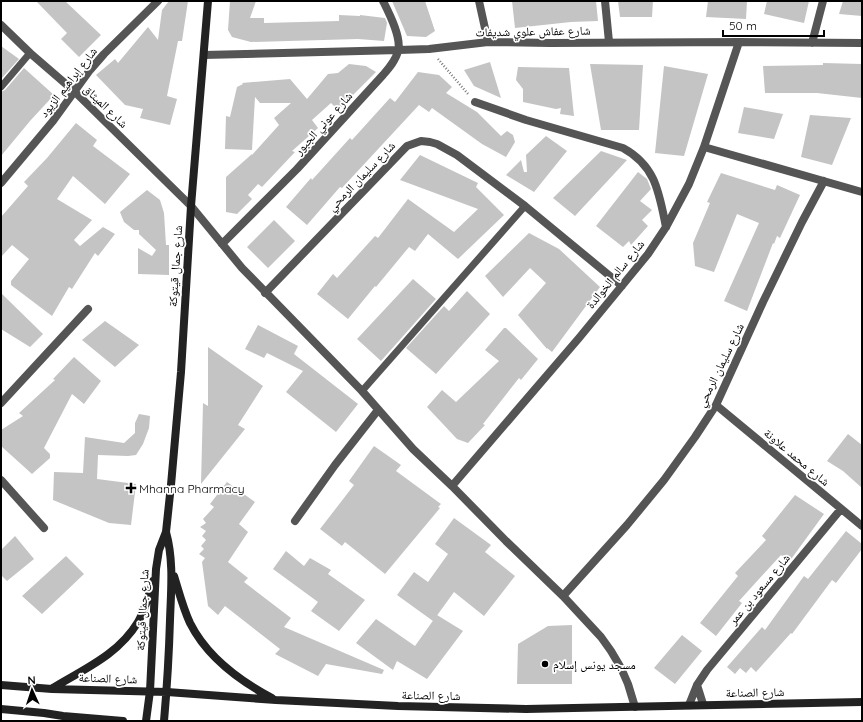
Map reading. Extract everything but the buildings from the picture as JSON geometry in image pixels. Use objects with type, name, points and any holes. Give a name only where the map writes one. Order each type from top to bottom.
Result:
[{"type":"main road","name":"شارع جمال قيتوكة","points":[[146,721],[150,692],[156,569],[159,550],[166,532],[172,485],[191,206],[208,1]]},
{"type":"main road","name":"شارع جمال قيتوكة","points":[[164,721],[167,692],[172,569],[170,548],[166,532]]},
{"type":"main road","points":[[52,689],[104,658],[115,650],[124,640],[138,621],[156,569]]},
{"type":"main road","points":[[172,569],[181,601],[190,623],[202,643],[229,671],[244,682],[276,700]]},
{"type":"main road","name":"شارع الصناعة","points":[[1,685],[52,689],[167,692],[276,700],[398,706],[526,709],[703,704],[734,705],[862,702]]},
{"type":"main road","points":[[1,709],[123,721]]},
{"type":"main road","points":[[63,716],[71,721]]},
{"type":"street","name":"شارع إبراهيم الزيود","points":[[1,183],[53,121],[74,91],[104,54],[158,1]]},
{"type":"street","points":[[383,1],[396,32],[399,50]]},
{"type":"street","points":[[479,1],[488,42]]},
{"type":"street","points":[[605,1],[609,42]]},
{"type":"street","points":[[812,43],[823,1]]},
{"type":"street","name":"شارع الميثاق","points":[[1,25],[30,53],[74,91],[191,206]]},
{"type":"street","name":"شارع عفاش علوي شديفات","points":[[204,55],[399,50],[488,42],[739,42],[862,44]]},
{"type":"street","name":"شارع سالم الخوالدة","points":[[452,486],[520,408],[622,286],[648,254],[666,227],[689,184],[704,147],[739,42]]},
{"type":"street","name":"شارع عوني الجبور","points":[[222,244],[297,169],[383,75],[394,62],[399,50]]},
{"type":"street","points":[[475,102],[526,120],[623,148],[634,154],[644,162],[653,178],[658,190],[666,227]]},
{"type":"street","name":"شارع سليمان الرمحي","points":[[265,293],[407,146],[421,142],[437,144],[457,155],[525,206],[622,286]]},
{"type":"street","points":[[704,147],[862,192]]},
{"type":"street","name":"شارع سليمان الرمحي","points":[[562,596],[627,525],[664,480],[716,405],[763,302],[824,181]]},
{"type":"street","points":[[191,206],[265,293],[362,391],[413,449],[452,486],[601,637],[611,651],[628,684],[635,707]]},
{"type":"street","points":[[1,403],[88,309]]},
{"type":"street","name":"شارع محمد علاونة","points":[[716,405],[862,526]]},
{"type":"street","points":[[295,521],[335,465],[378,410]]},
{"type":"street","points":[[1,480],[44,528]]},
{"type":"street","name":"شارع مسعود بن عمر","points":[[690,705],[697,685],[707,670],[841,509]]},
{"type":"street","points":[[697,685],[703,704]]},
{"type":"lane","points":[[1,87],[30,53]]},
{"type":"lane","points":[[362,391],[525,206]]},
{"type":"path","points":[[429,48],[475,102]]},
{"type":"place","name":"Mhanna Pharmacy","points":[[131,488]]},
{"type":"place","name":"مسجد يونس إسلام","points":[[545,664]]}]
